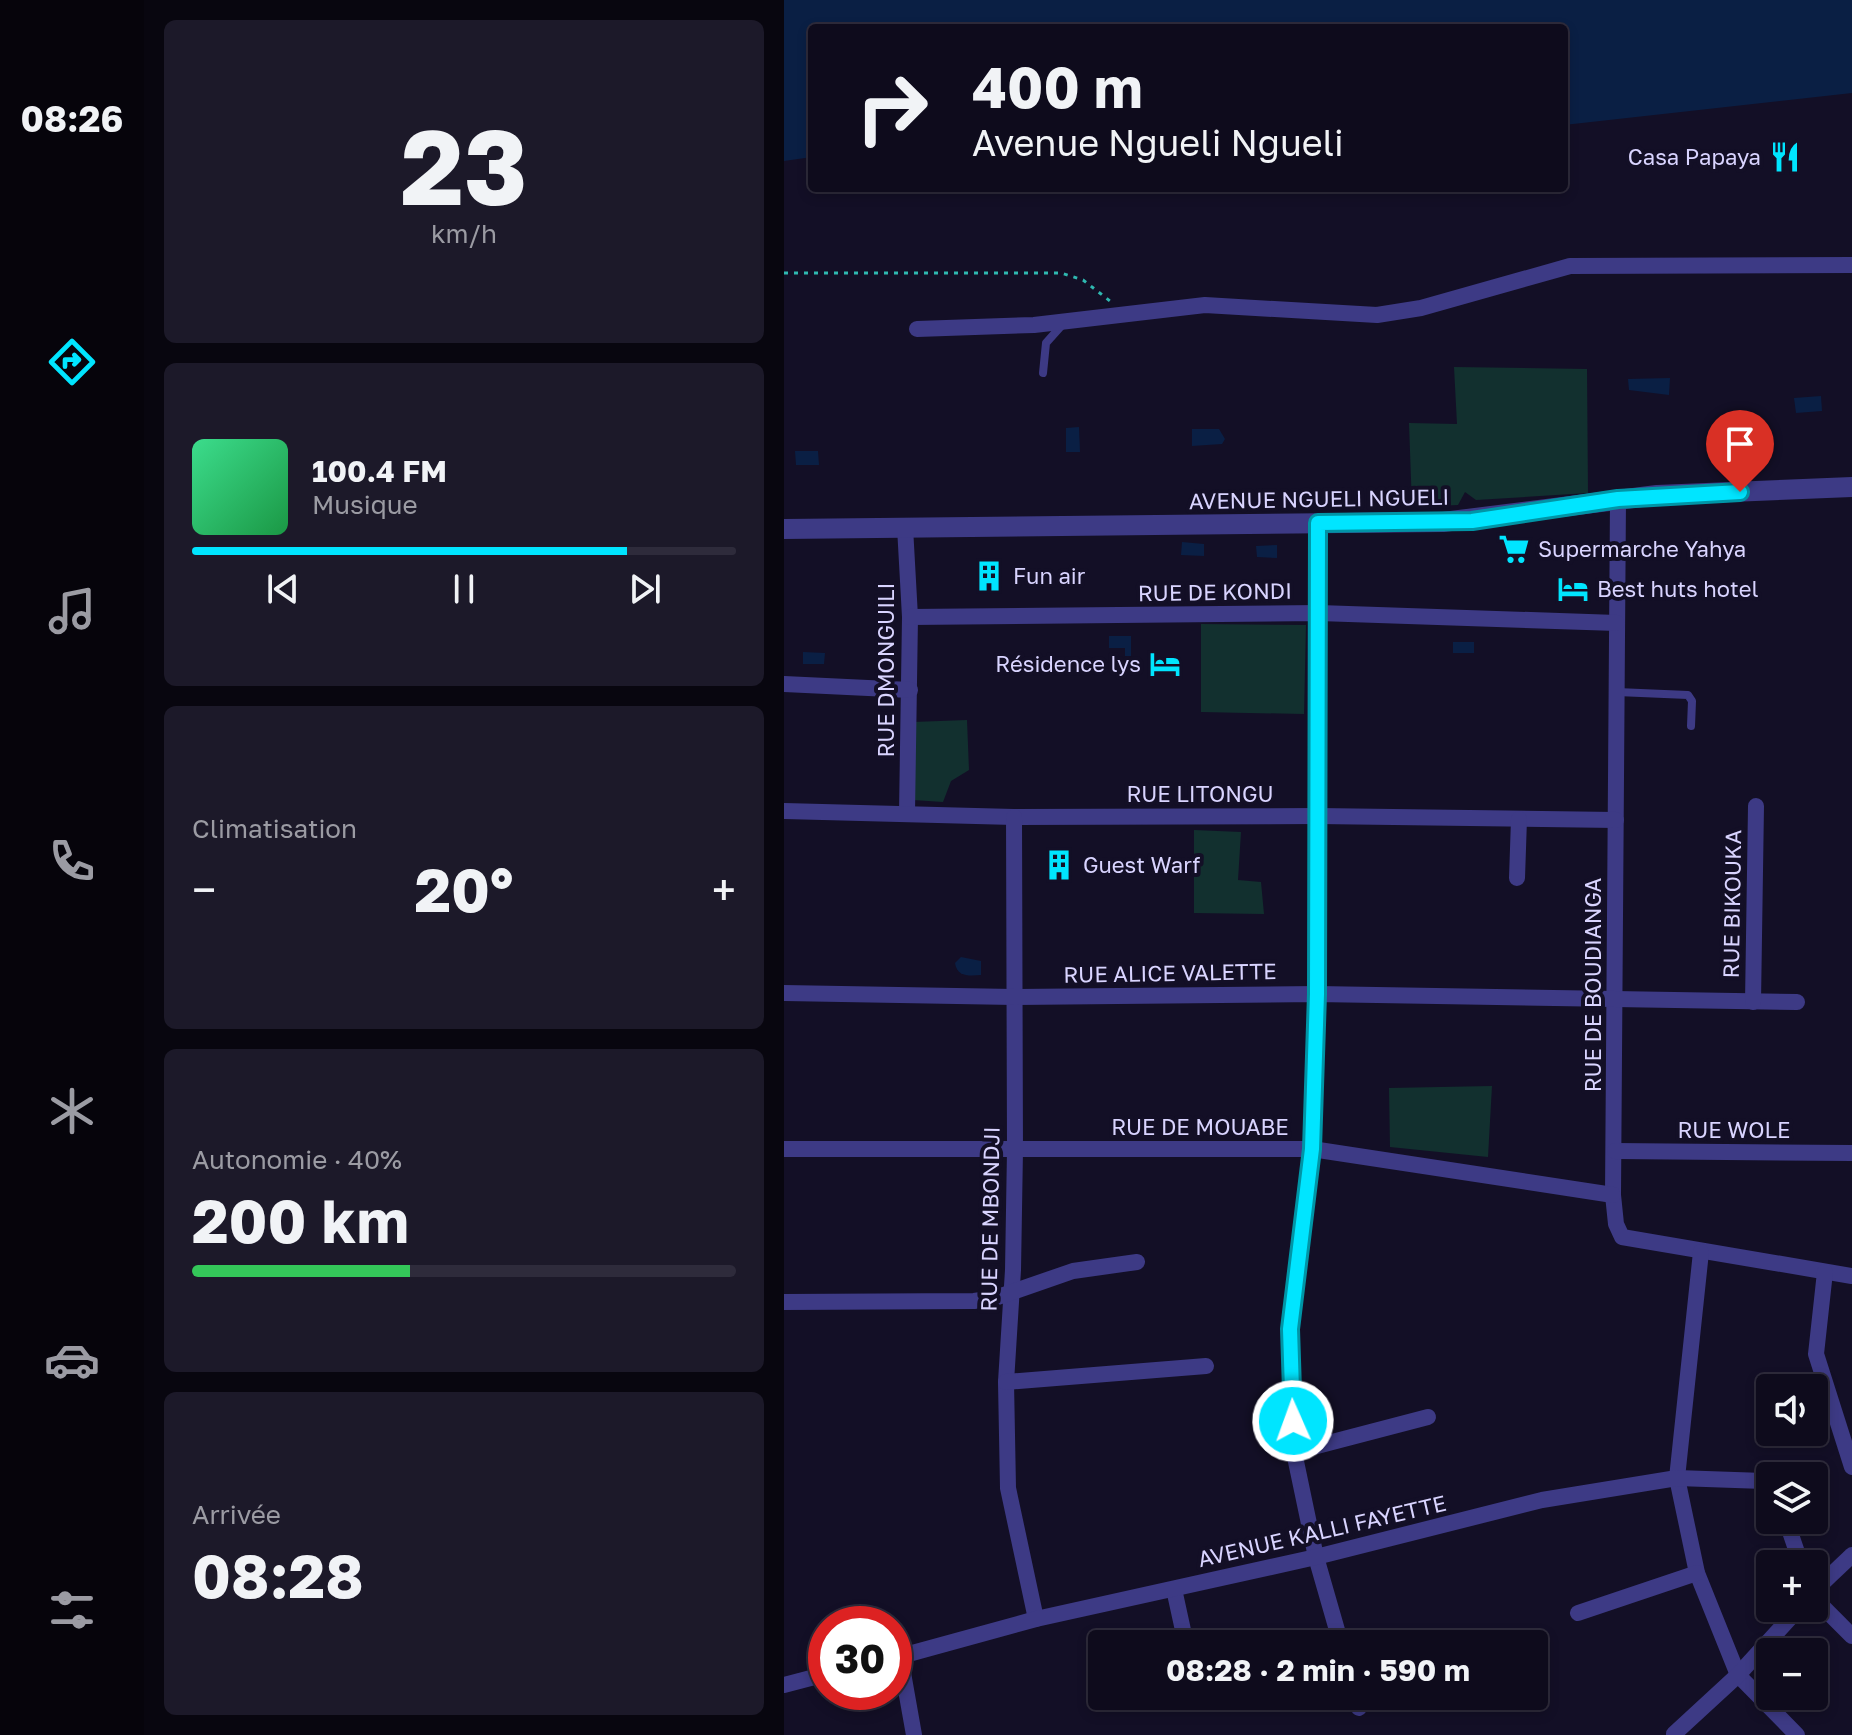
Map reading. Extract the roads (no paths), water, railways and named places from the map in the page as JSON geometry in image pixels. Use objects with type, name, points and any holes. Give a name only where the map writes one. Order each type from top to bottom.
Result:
[{"type":"street","points":[[917,329],[1067,321],[1205,305],[1377,315],[1421,308],[1570,266],[1852,265]]},
{"type":"street","name":"AVENUE NGUELI NGUELI","points":[[784,529],[1472,521],[1618,499],[1852,487]]},
{"type":"street","name":"RUE DE BOUDIANGA","points":[[1618,499],[1613,1195],[1616,1224],[1622,1237],[1852,1276]]},
{"type":"street","points":[[1318,523],[1317,994],[1312,1149],[1290,1329],[1294,1452],[1316,1557],[1337,1630]]},
{"type":"street","name":"RUE DMONGUILI","points":[[905,527],[910,617],[907,813]]},
{"type":"street","name":"RUE DE KONDI","points":[[910,617],[1319,613],[1617,623]]},
{"type":"street","points":[[784,684],[910,690]]},
{"type":"street","name":"RUE BIKOUKA","points":[[1753,1002],[1756,806]]},
{"type":"street","name":"RUE LITONGU","points":[[784,811],[1014,817],[1318,816],[1616,820]]},
{"type":"street","name":"RUE DE MBONDJI","points":[[1014,817],[1015,1150],[1012,1292],[1006,1382],[1008,1488],[1036,1619]]},
{"type":"street","points":[[1517,878],[1519,819]]},
{"type":"street","name":"RUE ALICE VALETTE","points":[[784,993],[1014,997],[1317,994],[1797,1002]]},
{"type":"street","name":"RUE DE MOUABE","points":[[784,1149],[1312,1149],[1613,1195]]},
{"type":"street","name":"RUE WOLE","points":[[1615,1151],[1852,1153]]},
{"type":"street","points":[[1701,1252],[1677,1478],[1697,1573],[1738,1675],[1797,1735]]},
{"type":"street","points":[[784,1302],[974,1301],[1012,1292],[1061,1274],[1137,1262]]},
{"type":"street","points":[[1825,1272],[1816,1354],[1852,1467]]},
{"type":"street","points":[[1006,1382],[1206,1366]]},
{"type":"street","points":[[1294,1452],[1428,1417]]},
{"type":"street","name":"AVENUE KALLI FAYETTE","points":[[912,1653],[1036,1619],[1316,1557],[1542,1500],[1677,1478],[1756,1482]]},
{"type":"street","points":[[1828,1578],[1852,1555]]},
{"type":"street","points":[[1578,1613],[1697,1573]]},
{"type":"street","points":[[1174,1589],[1183,1630]]},
{"type":"street","points":[[1828,1612],[1852,1636]]},
{"type":"street","points":[[1674,1734],[1738,1675],[1786,1622]]},
{"type":"street","points":[[784,1685],[808,1679]]},
{"type":"street","points":[[909,1710],[914,1735]]},
{"type":"lane","points":[[1043,373],[1046,343],[1067,321]]},
{"type":"lane","points":[[1617,692],[1688,695],[1692,701],[1691,726]]},
{"type":"water","points":[[784,0],[1852,0],[1852,93],[1568,125],[1568,24],[808,24],[808,158],[784,161]]},
{"type":"water","points":[[1670,378],[1669,395],[1629,390],[1628,379]]},
{"type":"water","points":[[1821,396],[1822,411],[1796,413],[1794,398]]},
{"type":"water","points":[[1079,427],[1080,452],[1066,452],[1066,428]]},
{"type":"water","points":[[1192,429],[1219,429],[1225,439],[1222,444],[1192,446]]},
{"type":"water","points":[[795,451],[818,451],[819,465],[796,465]]},
{"type":"water","points":[[1182,542],[1204,544],[1204,556],[1181,555]]},
{"type":"water","points":[[1277,545],[1277,558],[1257,557],[1256,546]]},
{"type":"water","points":[[1109,636],[1131,636],[1131,656],[1125,656],[1125,648],[1109,648]]},
{"type":"water","points":[[1453,642],[1474,642],[1474,653],[1453,653]]},
{"type":"water","points":[[803,652],[825,653],[824,664],[803,664]]},
{"type":"water","points":[[961,957],[981,961],[981,975],[958,971],[955,963]]},
{"type":"place","name":"Casa Papaya","points":[[1785,157]]},
{"type":"place","name":"Supermarche Yahya","points":[[1514,549]]},
{"type":"place","name":"Fun air","points":[[989,576]]},
{"type":"place","name":"Best huts hotel","points":[[1573,589]]},
{"type":"place","name":"Résidence lys","points":[[1165,664]]},
{"type":"place","name":"Guest Warf","points":[[1059,865]]}]
